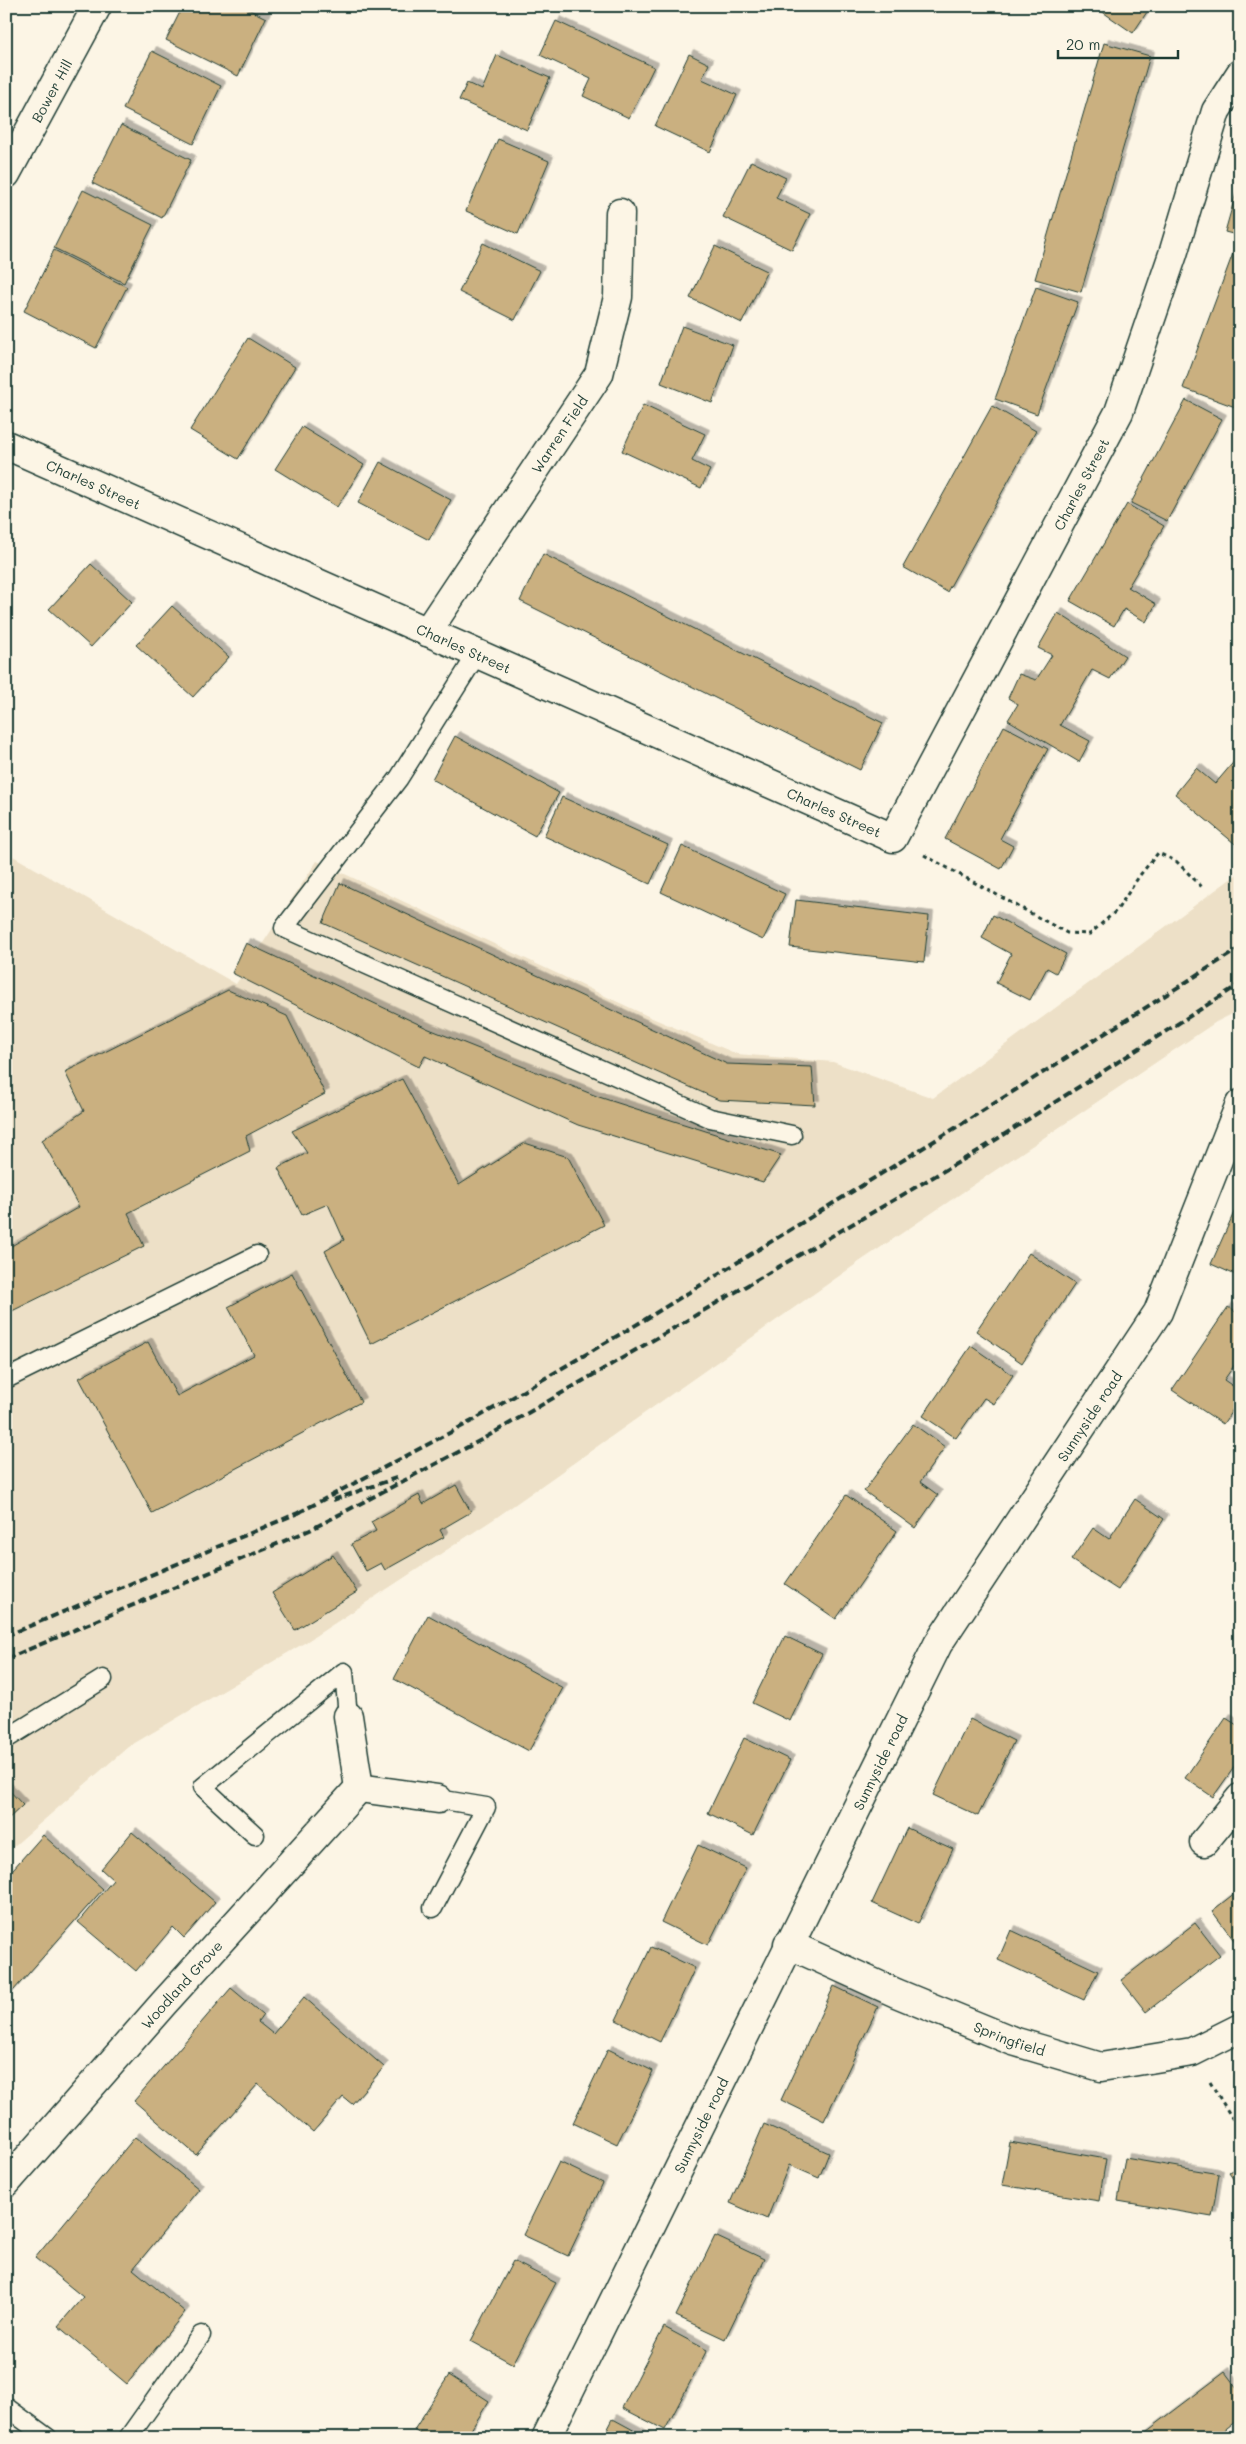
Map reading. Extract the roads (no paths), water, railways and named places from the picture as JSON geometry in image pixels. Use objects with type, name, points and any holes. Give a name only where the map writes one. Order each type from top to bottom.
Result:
[{"type":"street","name":"Bower Hill","points":[[6,174],[97,6]]},
{"type":"street","name":"Charles Street","points":[[6,445],[893,838],[1119,412],[1173,254],[1216,111],[1240,74]]},
{"type":"street","name":"Warren Field","points":[[426,632],[599,374],[618,297],[620,213]]},
{"type":"street","name":"Sunnyside road","points":[[546,2438],[788,1944],[938,1644],[1158,1312],[1240,1104]]},
{"type":"street","points":[[348,1716],[359,1788],[438,1800]]},
{"type":"street","name":"Woodland Grove","points":[[6,2183],[150,2018],[359,1788]]},
{"type":"street","points":[[1204,1842],[1240,1798]]},
{"type":"street","name":"Springfield","points":[[788,1944],[896,1993],[1013,2041],[1100,2067],[1192,2052],[1240,2028]]},
{"type":"lane","points":[[477,654],[399,778],[284,928],[710,1118],[792,1135]]},
{"type":"lane","points":[[6,1379],[258,1255]]},
{"type":"lane","points":[[255,1835],[203,1787],[344,1672],[348,1716]]},
{"type":"lane","points":[[6,1739],[103,1679]]},
{"type":"lane","points":[[433,1908],[486,1807],[438,1800]]},
{"type":"lane","points":[[128,2438],[201,2335]]},
{"type":"lane","points":[[6,2407],[48,2438]]},
{"type":"railway","points":[[298,1513],[472,1421],[641,1322],[960,1125],[1240,948]]},
{"type":"railway","points":[[6,1659],[310,1530],[483,1439],[983,1148],[1240,984]]},
{"type":"railway","points":[[333,1500],[399,1477]]},
{"type":"railway","points":[[6,1636],[305,1510]]}]
